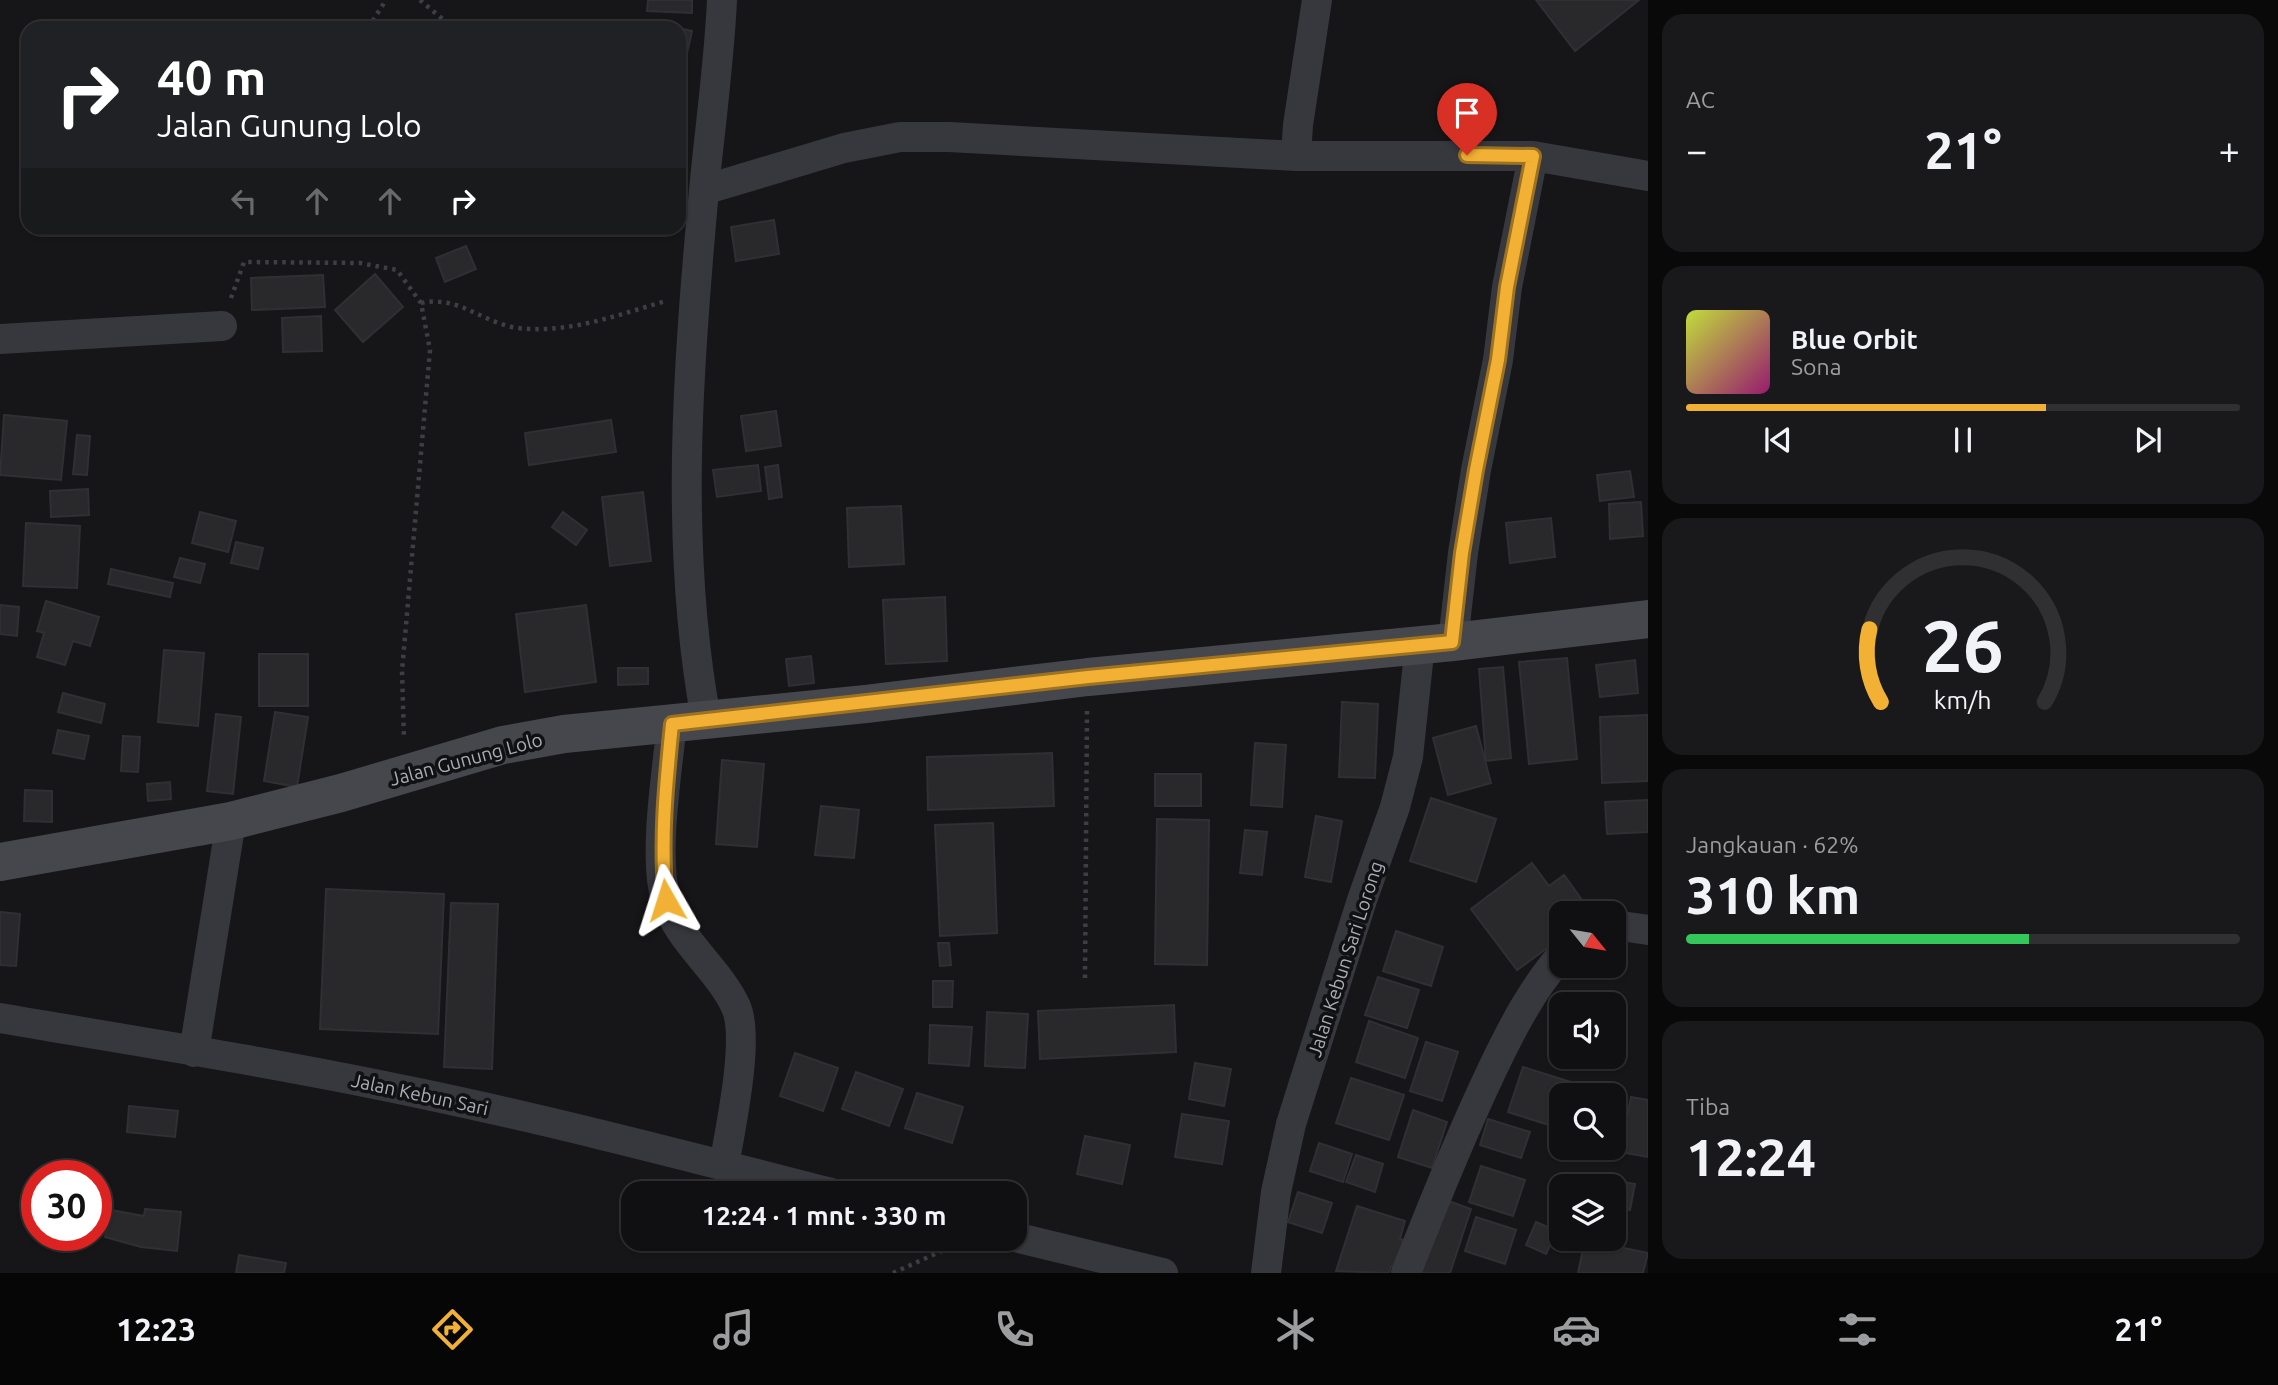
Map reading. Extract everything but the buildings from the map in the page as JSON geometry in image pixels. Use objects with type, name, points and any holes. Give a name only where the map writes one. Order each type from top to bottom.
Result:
[{"type":"street","points":[[722,0],[694,293],[687,556],[691,622],[689,722],[663,819],[663,868],[666,900],[679,925],[737,1009],[740,1030],[739,1064],[724,1166]]},
{"type":"street","points":[[1296,156],[1298,125],[1318,0]]},
{"type":"street","points":[[704,190],[844,148],[900,137],[949,137],[1296,156],[1533,156],[1648,176]]},
{"type":"street","name":"Jalan Kebun Sari Lorong","points":[[1266,1273],[1276,1192],[1291,1124],[1362,900],[1395,807],[1436,643],[1462,553],[1498,360],[1507,287],[1533,156]]},
{"type":"street","points":[[0,339],[222,326]]},
{"type":"street","name":"Jalan Gunung Lolo","points":[[0,862],[231,821],[527,741],[564,734],[1648,619]]},
{"type":"street","points":[[194,1052],[231,821]]},
{"type":"street","points":[[1626,927],[1648,930]]},
{"type":"street","points":[[1406,1273],[1448,1164],[1509,1035],[1549,970]]},
{"type":"street","name":"Jalan Kebun Sari","points":[[0,1018],[243,1058],[425,1094],[783,1181]]},
{"type":"street","points":[[1027,1240],[1163,1273]]},
{"type":"path","points":[[372,21],[386,0]]},
{"type":"path","points":[[420,0],[445,21]]},
{"type":"path","points":[[222,326],[244,262],[360,263],[397,270],[421,303],[430,350],[402,671],[402,718],[408,773]]},
{"type":"path","points":[[421,303],[439,299],[501,324],[562,329],[694,293]]},
{"type":"path","points":[[1085,978],[1088,677]]},
{"type":"path","points":[[893,1273],[942,1251]]},
{"type":"route","points":[[666,900],[663,819],[672,724],[1088,677],[1452,642],[1462,553],[1498,360],[1507,287],[1533,156],[1467,155]]}]
